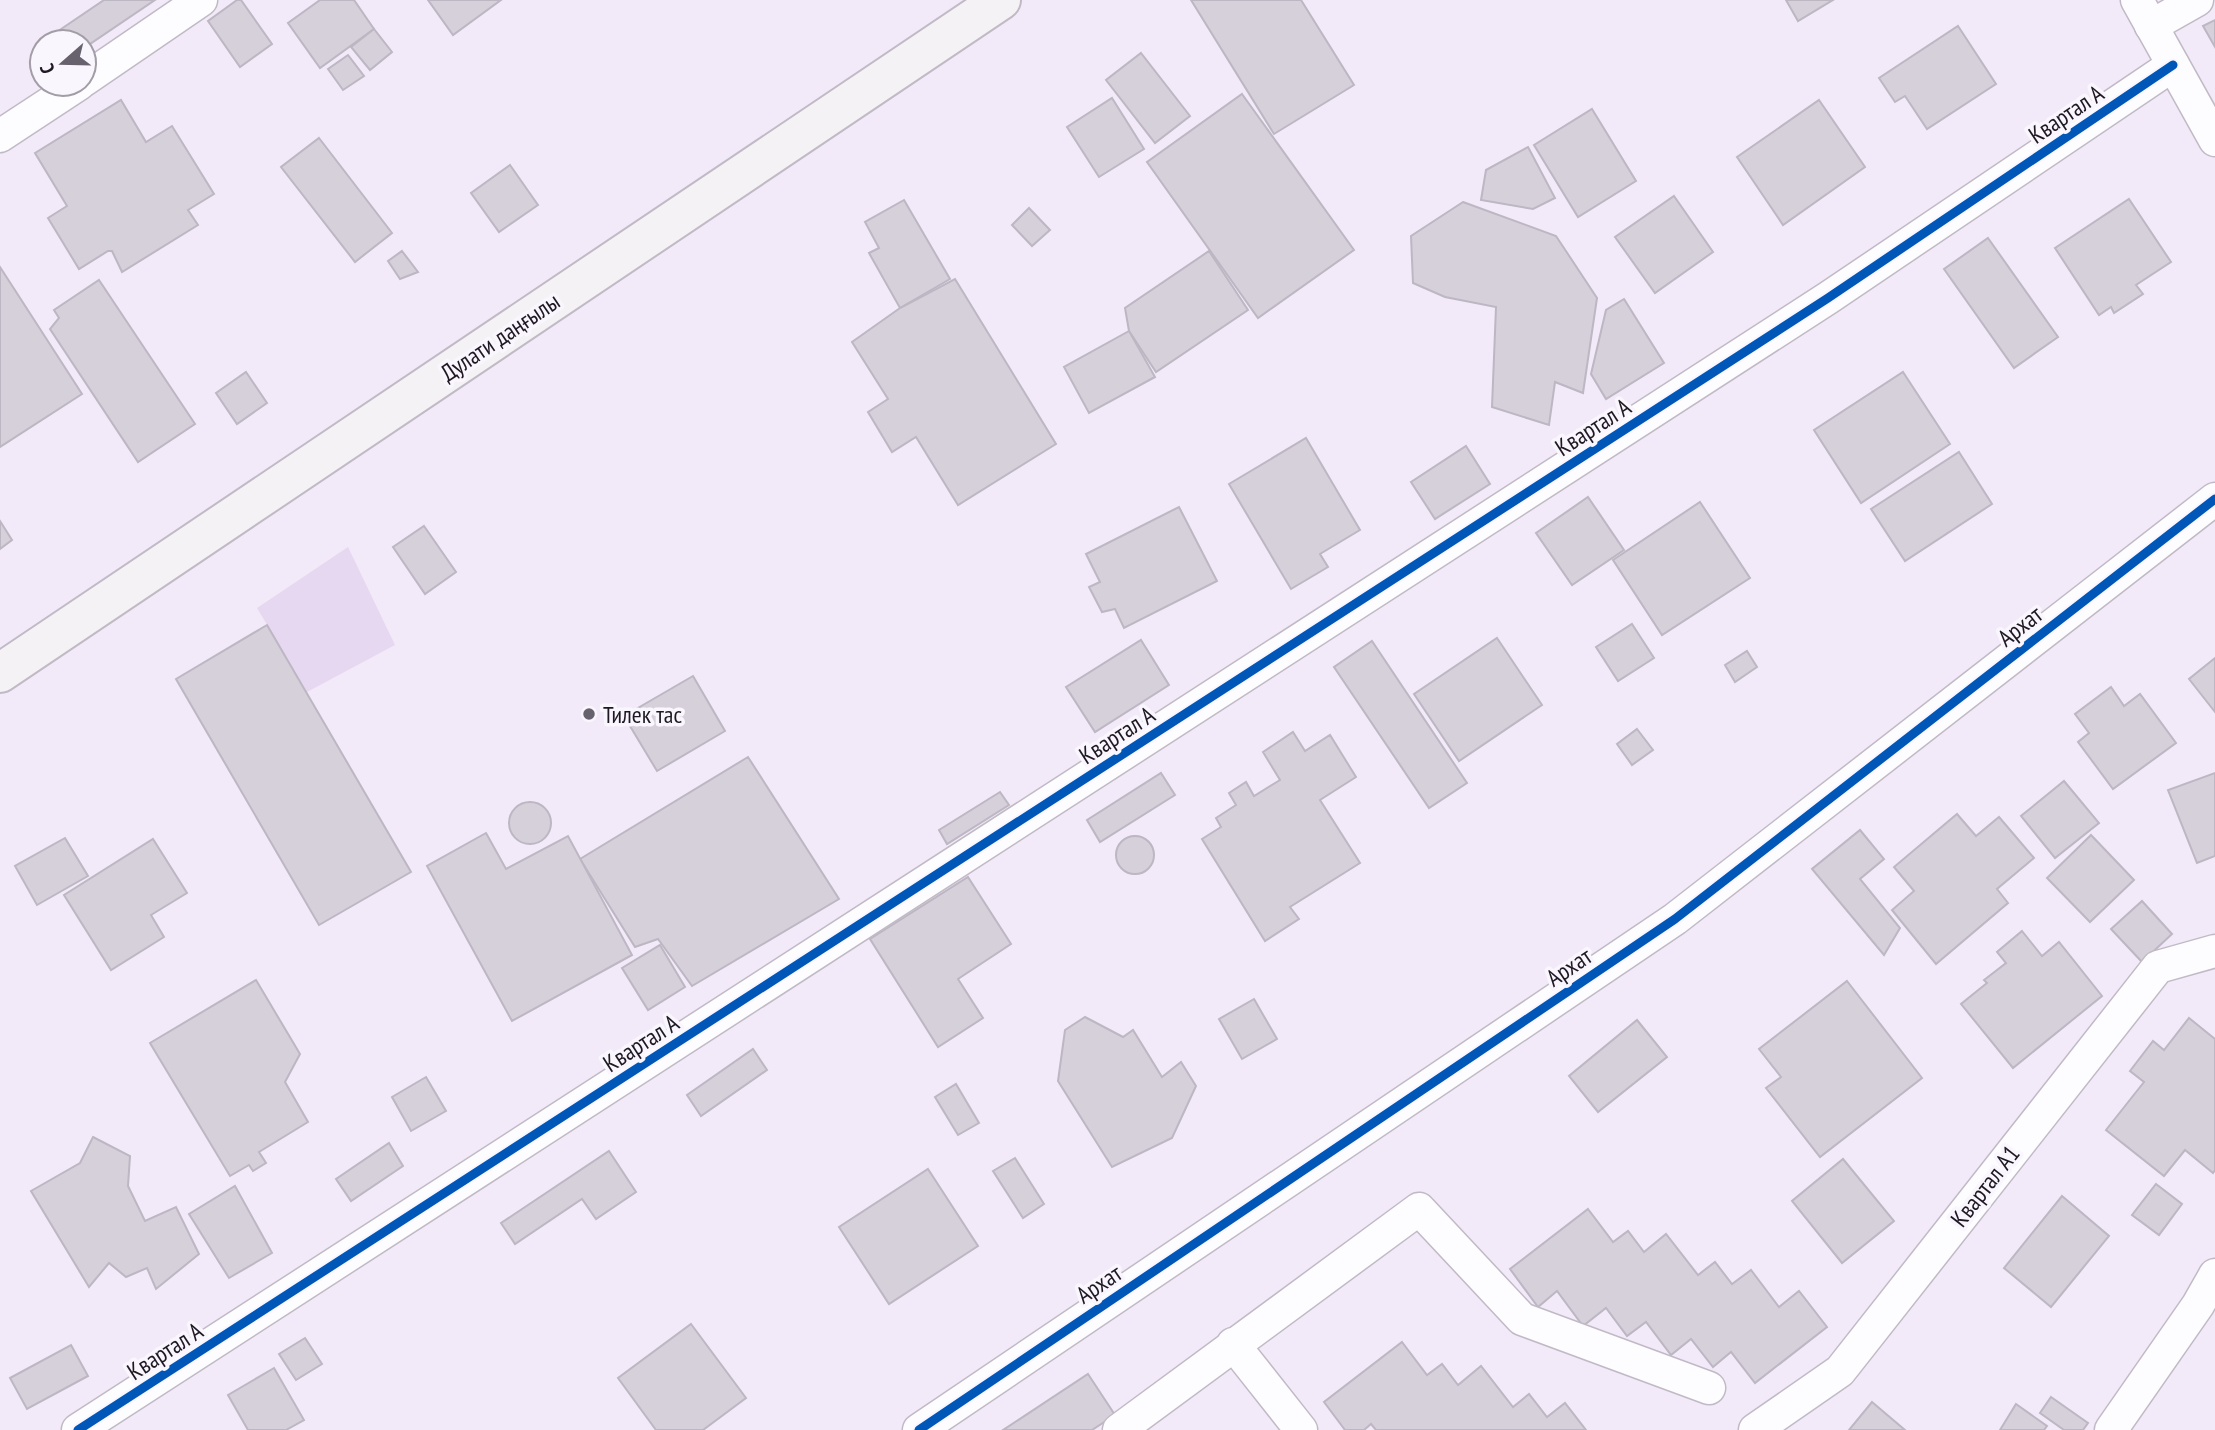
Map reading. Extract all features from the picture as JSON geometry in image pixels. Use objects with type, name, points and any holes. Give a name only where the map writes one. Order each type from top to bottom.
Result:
[{"type":"main road","name":"Дулати даңғылы","points":[[0,673],[1001,0]]},
{"type":"street","points":[[98,70],[201,0]]},
{"type":"street","points":[[2197,0],[2144,13],[2215,140]]},
{"type":"street","name":"Квартал А","points":[[78,1430],[1828,298],[2173,65]]},
{"type":"street","points":[[0,136],[58,98]]},
{"type":"street","name":"Архат","points":[[919,1430],[1675,919],[2215,499]]},
{"type":"street","name":"Квартал А1","points":[[1755,1430],[1840,1371],[2158,967],[2215,951]]},
{"type":"street","points":[[1119,1430],[1419,1209],[1522,1319],[1709,1388]]},
{"type":"street","points":[[2111,1430],[2199,1305],[2215,1275]]},
{"type":"street","points":[[1233,1344],[1301,1430]]},
{"type":"shaded area","points":[[348,547],[395,645],[307,692],[257,608]]},
{"type":"building","points":[[104,0],[155,0],[98,39],[98,28],[63,28]]},
{"type":"building","points":[[237,0],[241,0],[272,44],[240,67],[208,21]]},
{"type":"building","points":[[320,0],[354,0],[374,29],[320,68],[288,23]]},
{"type":"building","points":[[428,0],[501,0],[453,35]]},
{"type":"building","points":[[1191,0],[1301,0],[1354,85],[1274,134]]},
{"type":"building","points":[[1786,0],[1833,0],[1798,21]]},
{"type":"building","points":[[2215,20],[2215,47],[2203,26]]},
{"type":"building","points":[[1958,26],[1996,84],[1927,129],[1905,96],[1895,102],[1879,78]]},
{"type":"building","points":[[374,29],[392,52],[370,70],[351,47]]},
{"type":"building","points":[[1141,53],[1190,116],[1155,143],[1106,80]]},
{"type":"building","points":[[348,55],[364,76],[343,90],[328,69]]},
{"type":"building","points":[[1242,94],[1354,250],[1258,318],[1147,162]]},
{"type":"building","points":[[1112,98],[1144,149],[1099,177],[1067,127]]},
{"type":"building","points":[[121,100],[146,142],[172,126],[214,194],[188,210],[198,225],[122,272],[112,251],[79,269],[48,218],[67,206],[35,153]]},
{"type":"building","points":[[1819,100],[1865,167],[1783,225],[1737,157]]},
{"type":"building","points":[[1592,109],[1636,181],[1578,217],[1534,145]]},
{"type":"building","points":[[319,138],[392,233],[355,262],[281,167]]},
{"type":"building","points":[[1528,147],[1555,198],[1533,209],[1481,200],[1486,170]]},
{"type":"building","points":[[510,165],[538,205],[499,232],[471,193]]},
{"type":"building","points":[[1674,196],[1713,252],[1655,293],[1615,237]]},
{"type":"building","points":[[2129,199],[2171,262],[2136,285],[2143,294],[2114,313],[2111,307],[2099,315],[2055,248]]},
{"type":"building","points":[[904,200],[950,279],[900,308],[869,253],[879,248],[865,222]]},
{"type":"building","points":[[1463,202],[1556,236],[1597,298],[1583,393],[1555,382],[1549,425],[1492,407],[1496,307],[1445,297],[1413,283],[1411,236]]},
{"type":"building","points":[[1029,208],[1050,230],[1032,246],[1012,225]]},
{"type":"building","points":[[1988,238],[2058,337],[2014,368],[1944,269]]},
{"type":"building","points":[[402,251],[418,272],[400,279],[388,261]]},
{"type":"building","points":[[1209,251],[1248,310],[1156,372],[1129,331],[1125,308]]},
{"type":"building","points":[[0,267],[82,394],[0,447]]},
{"type":"building","points":[[955,279],[1056,444],[958,505],[916,437],[892,452],[868,412],[888,399],[852,342],[900,308]]},
{"type":"building","points":[[99,280],[195,424],[138,462],[50,329],[59,318],[54,310]]},
{"type":"building","points":[[1624,299],[1664,363],[1606,399],[1591,374],[1606,310]]},
{"type":"building","points":[[1129,331],[1155,377],[1089,413],[1064,367]]},
{"type":"building","points":[[246,372],[267,403],[237,424],[216,393]]},
{"type":"building","points":[[1903,372],[1950,444],[1861,503],[1814,430]]},
{"type":"building","points":[[1306,438],[1360,530],[1320,554],[1328,567],[1291,589],[1229,484]]},
{"type":"building","points":[[1466,446],[1490,484],[1435,519],[1411,482]]},
{"type":"building","points":[[1959,452],[1992,504],[1905,561],[1871,509]]},
{"type":"building","points":[[1588,497],[1624,550],[1572,585],[1536,533]]},
{"type":"building","points":[[1700,502],[1750,578],[1662,635],[1613,560]]},
{"type":"building","points":[[1179,507],[1217,581],[1124,628],[1115,609],[1102,612],[1089,587],[1100,582],[1086,554]]},
{"type":"building","points":[[0,521],[12,540],[0,549]]},
{"type":"building","points":[[424,526],[456,572],[425,594],[393,547]]},
{"type":"building","points":[[1632,624],[1654,658],[1618,681],[1596,647]]},
{"type":"building","points":[[267,625],[411,872],[319,925],[176,679]]},
{"type":"building","points":[[1497,638],[1542,705],[1459,761],[1414,694]]},
{"type":"building","points":[[1141,640],[1169,685],[1095,732],[1066,687]]},
{"type":"building","points":[[1372,641],[1467,783],[1429,808],[1334,667]]},
{"type":"building","points":[[1747,651],[1757,667],[1735,682],[1725,665]]},
{"type":"building","points":[[2215,658],[2215,712],[2189,679]]},
{"type":"building","points":[[693,676],[725,731],[657,771],[624,716]]},
{"type":"building","points":[[2111,687],[2124,706],[2140,694],[2176,743],[2113,789],[2078,742],[2089,733],[2075,714]]},
{"type":"building","points":[[1637,729],[1653,750],[1632,765],[1617,744]]},
{"type":"building","points":[[1293,732],[1305,751],[1330,735],[1356,777],[1320,800],[1360,863],[1290,907],[1299,919],[1265,941],[1202,839],[1221,827],[1216,818],[1236,805],[1229,793],[1246,782],[1254,796],[1280,780],[1263,752]]},
{"type":"building","points":[[748,757],[839,899],[692,986],[658,939],[635,947],[580,859]]},
{"type":"building","points":[[1161,773],[1175,795],[1100,842],[1087,820]]},
{"type":"building","points":[[2215,773],[2215,856],[2197,863],[2168,790]]},
{"type":"building","points":[[2064,781],[2099,823],[2055,858],[2021,816]]},
{"type":"building","points":[[1000,792],[1009,805],[947,844],[939,830]]},
{"type":"building","points":[[530,802],[545,808],[551,823],[545,838],[530,844],[515,838],[509,823],[515,808]]},
{"type":"building","points":[[1957,814],[1976,836],[1999,817],[2034,858],[1997,889],[2008,903],[1936,964],[1892,910],[1914,891],[1894,867]]},
{"type":"building","points":[[1860,830],[1884,859],[1860,879],[1900,928],[1884,955],[1812,869]]},
{"type":"building","points":[[486,833],[506,869],[568,836],[632,955],[512,1021],[427,866]]},
{"type":"building","points":[[2091,835],[2134,880],[2090,922],[2047,878]]},
{"type":"building","points":[[1135,836],[1148,842],[1154,855],[1148,868],[1135,874],[1122,868],[1116,855],[1122,842]]},
{"type":"building","points":[[65,838],[88,876],[37,905],[15,866]]},
{"type":"building","points":[[153,839],[187,893],[151,915],[164,937],[111,970],[64,895]]},
{"type":"building","points":[[968,877],[1011,944],[958,979],[983,1018],[938,1047],[870,939]]},
{"type":"building","points":[[2142,901],[2172,934],[2142,962],[2111,929]]},
{"type":"building","points":[[2022,931],[2042,956],[2059,942],[2102,996],[2013,1068],[1961,1004],[1987,983],[1984,980],[2006,963],[1997,952]]},
{"type":"building","points":[[660,945],[685,987],[648,1010],[622,968]]},
{"type":"building","points":[[256,980],[300,1054],[285,1082],[308,1122],[259,1152],[266,1163],[253,1171],[249,1165],[230,1176],[150,1043]]},
{"type":"building","points":[[1847,981],[1922,1078],[1820,1157],[1766,1088],[1781,1077],[1759,1049]]},
{"type":"building","points":[[1254,999],[1277,1039],[1242,1059],[1219,1019]]},
{"type":"building","points":[[1085,1017],[1123,1037],[1133,1030],[1162,1077],[1181,1062],[1196,1086],[1172,1138],[1112,1167],[1058,1081],[1065,1030]]},
{"type":"building","points":[[2189,1018],[2215,1039],[2215,1170],[2213,1173],[2185,1150],[2164,1176],[2106,1130],[2144,1082],[2130,1071],[2153,1041],[2164,1050]]},
{"type":"building","points":[[1637,1020],[1667,1057],[1598,1112],[1569,1076]]},
{"type":"building","points":[[753,1049],[767,1070],[701,1116],[687,1095]]},
{"type":"building","points":[[426,1077],[446,1111],[411,1131],[392,1097]]},
{"type":"building","points":[[956,1084],[979,1123],[958,1135],[935,1097]]},
{"type":"building","points":[[93,1137],[130,1156],[128,1186],[145,1221],[176,1207],[199,1254],[156,1289],[147,1268],[126,1277],[109,1263],[89,1287],[31,1191],[80,1163]]},
{"type":"building","points":[[389,1143],[403,1166],[351,1201],[336,1179]]},
{"type":"building","points":[[609,1151],[636,1192],[596,1219],[582,1199],[515,1244],[501,1223]]},
{"type":"building","points":[[1015,1158],[1044,1204],[1023,1218],[993,1171]]},
{"type":"building","points":[[1843,1159],[1894,1221],[1842,1263],[1792,1201]]},
{"type":"building","points":[[928,1169],[978,1246],[889,1304],[839,1227]]},
{"type":"building","points":[[2156,1184],[2182,1204],[2159,1235],[2132,1215]]},
{"type":"building","points":[[235,1186],[272,1253],[229,1278],[189,1214]]},
{"type":"building","points":[[2062,1196],[2109,1236],[2051,1307],[2004,1268]]},
{"type":"building","points":[[1588,1209],[1613,1242],[1628,1231],[1644,1252],[1666,1234],[1698,1275],[1715,1262],[1732,1284],[1751,1270],[1779,1307],[1799,1291],[1827,1327],[1755,1383],[1731,1352],[1713,1367],[1691,1339],[1671,1355],[1646,1322],[1627,1336],[1606,1308],[1583,1326],[1557,1291],[1538,1307],[1510,1269]]},
{"type":"building","points":[[691,1324],[746,1398],[703,1430],[656,1430],[618,1378]]},
{"type":"building","points":[[305,1338],[322,1364],[296,1380],[279,1354]]},
{"type":"building","points":[[1402,1342],[1427,1375],[1442,1364],[1458,1385],[1481,1366],[1513,1407],[1529,1394],[1547,1417],[1565,1403],[1586,1430],[1376,1430],[1371,1424],[1364,1430],[1345,1430],[1324,1402]]},
{"type":"building","points":[[71,1345],[88,1376],[27,1409],[10,1378]]},
{"type":"building","points":[[274,1368],[304,1420],[286,1430],[248,1430],[228,1395]]},
{"type":"building","points":[[1088,1374],[1115,1415],[1092,1430],[1003,1430]]},
{"type":"building","points":[[2051,1397],[2088,1423],[2083,1430],[2064,1430],[2040,1413]]},
{"type":"building","points":[[1872,1402],[1905,1430],[1849,1430]]},
{"type":"building","points":[[2016,1404],[2047,1426],[2044,1430],[2000,1430]]},
{"type":"cycle path","points":[[78,1430],[1828,298],[2173,65]]},
{"type":"cycle path","points":[[919,1430],[1675,919],[2215,499]]},
{"type":"place","name":"Тилек тас","points":[[589,714]]}]
